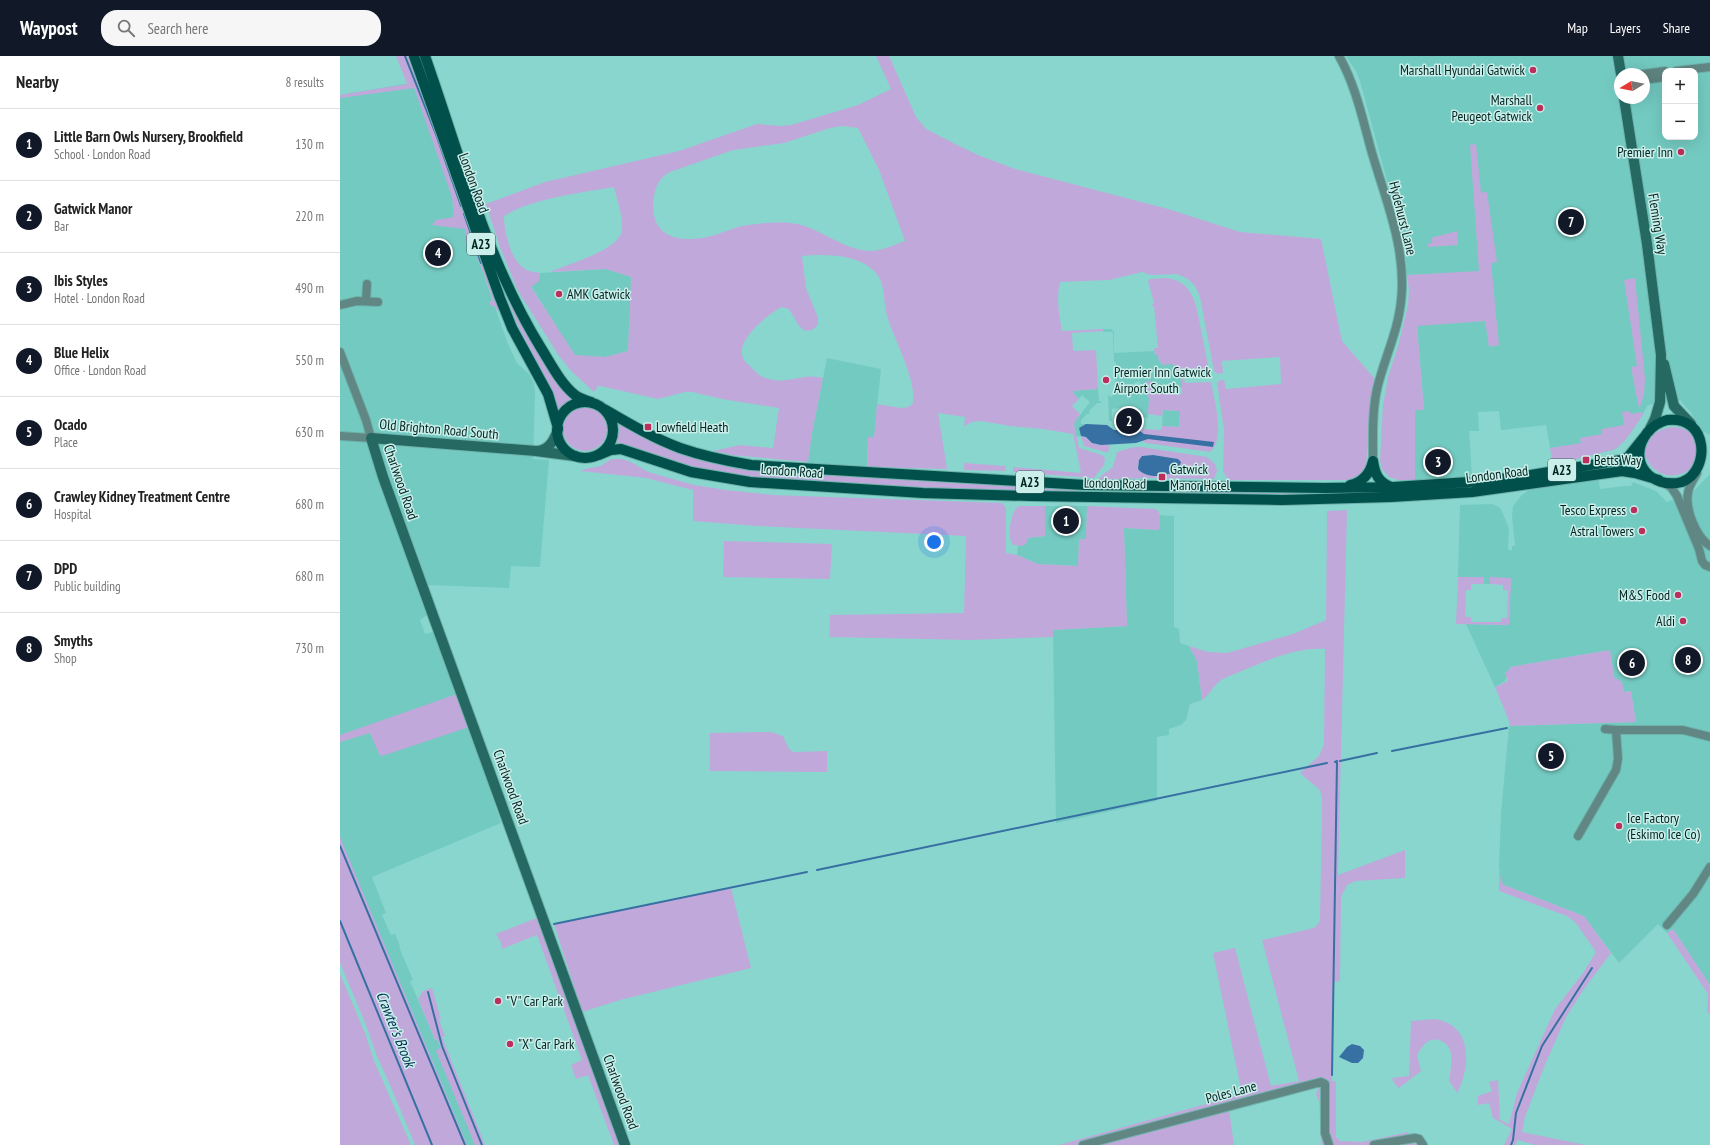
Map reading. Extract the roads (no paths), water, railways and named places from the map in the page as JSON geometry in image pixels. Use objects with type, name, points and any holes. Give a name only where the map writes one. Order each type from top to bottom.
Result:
[{"type":"main road","name":"London Road","points":[[414,56],[500,298],[512,328],[548,394],[554,410],[558,429]]},
{"type":"main road","name":"London Road","points":[[425,56],[489,241],[510,292],[536,340],[564,383],[577,396],[591,402]]},
{"type":"main road","points":[[579,402],[591,402],[604,409],[609,418],[612,432],[609,443],[599,455],[589,458],[575,456],[567,452],[562,447],[558,429],[560,420],[569,408],[579,402]]},
{"type":"main road","name":"London Road","points":[[604,409],[641,430],[679,448],[714,458],[765,467],[1085,485],[1325,488],[1393,487],[1511,478],[1614,462],[1628,456],[1646,435]]},
{"type":"main road","points":[[1709,435],[1683,421],[1667,420],[1656,425],[1646,435],[1638,450],[1640,463],[1647,472],[1659,480],[1680,482],[1690,479],[1710,460]]},
{"type":"main road","points":[[1695,427],[1704,436],[1708,448],[1707,459],[1699,471]]},
{"type":"main road","name":"London Road","points":[[599,455],[615,449],[624,449],[687,471],[712,477],[750,482],[923,493],[1030,496],[1282,500],[1391,498],[1472,492],[1622,471],[1635,472],[1659,480]]},
{"type":"main road","points":[[1373,461],[1374,470],[1378,479],[1393,487]]},
{"type":"main road","points":[[1325,488],[1349,486],[1359,482],[1369,473],[1373,461]]},
{"type":"street","name":"Hydehurst Lane","points":[[1339,56],[1352,85],[1394,226],[1402,269],[1402,290],[1398,320],[1377,389],[1374,410],[1373,461]]},
{"type":"street","points":[[1618,56],[1620,68]]},
{"type":"street","points":[[1698,69],[1710,67]]},
{"type":"street","points":[[1650,73],[1662,71]]},
{"type":"street","points":[[1650,79],[1662,77]]},
{"type":"street","name":"Fleming Way","points":[[1625,104],[1647,244],[1661,355],[1674,406],[1680,414],[1695,427]]},
{"type":"street","points":[[366,301],[367,284]]},
{"type":"street","points":[[340,305],[351,302],[378,302]]},
{"type":"street","points":[[340,352],[371,438]]},
{"type":"street","name":"Fleming Way","points":[[1646,435],[1656,419],[1660,402],[1661,355]]},
{"type":"street","points":[[536,451],[543,450],[549,446],[554,440],[558,429]]},
{"type":"street","name":"Old Brighton Road South","points":[[340,436],[536,451],[575,456]]},
{"type":"street","name":"Charlwood Road","points":[[371,438],[374,451],[626,1145]]},
{"type":"street","points":[[1699,471],[1689,488],[1688,506],[1699,535],[1710,546],[1704,550],[1701,557]]},
{"type":"street","points":[[1659,480],[1671,487],[1676,494],[1704,564],[1710,567]]},
{"type":"street","points":[[1605,729],[1684,730],[1710,737]]},
{"type":"street","points":[[1578,836],[1616,770],[1618,762],[1616,730]]},
{"type":"street","points":[[1667,925],[1693,894],[1710,867]]},
{"type":"street","name":"Poles Lane","points":[[1083,1145],[1321,1082],[1326,1087],[1325,1133],[1329,1145]]},
{"type":"street","points":[[1374,1145],[1415,1138],[1419,1139],[1423,1145]]},
{"type":"water","points":[[1086,424],[1107,425],[1114,430],[1119,430],[1120,428],[1140,428],[1140,431],[1144,434],[1214,442],[1213,447],[1148,439],[1136,443],[1101,445],[1092,443],[1086,437],[1081,436],[1079,428]]},
{"type":"water","points":[[1153,455],[1178,459],[1181,462],[1179,467],[1174,471],[1162,476],[1142,473],[1138,469],[1139,460],[1142,456]]},
{"type":"water","points":[[1352,1044],[1360,1046],[1364,1050],[1363,1058],[1358,1063],[1352,1063],[1339,1057],[1347,1047]]},
{"type":"waterway","points":[[405,56],[437,137],[461,206]]},
{"type":"waterway","points":[[464,214],[481,263]]},
{"type":"waterway","points":[[1392,751],[1507,728]]},
{"type":"waterway","points":[[1340,761],[1377,753]]},
{"type":"waterway","points":[[1332,1075],[1337,761],[1335,762]]},
{"type":"waterway","points":[[817,870],[1327,763]]},
{"type":"waterway","points":[[340,846],[465,1145]]},
{"type":"waterway","points":[[554,924],[807,872]]},
{"type":"waterway","name":"Crawter's Brook","points":[[340,921],[432,1145]]},
{"type":"waterway","points":[[1511,1145],[1513,1140],[1516,1113],[1542,1046],[1592,968]]},
{"type":"waterway","points":[[428,992],[442,1046],[482,1145]]},
{"type":"place","name":"Marshall Hyundai Gatwick","points":[[1533,70]]},
{"type":"place","name":"Marshall Peugeot Gatwick","points":[[1540,108]]},
{"type":"place","name":"Premier Inn","points":[[1681,152]]},
{"type":"place","name":"DPD","points":[[1571,222]]},
{"type":"place","name":"Blue Helix","points":[[438,253]]},
{"type":"place","name":"AMK Gatwick","points":[[559,294]]},
{"type":"place","name":"Premier Inn Gatwick Airport South","points":[[1106,380]]},
{"type":"place","name":"Gatwick Manor","points":[[1129,421]]},
{"type":"place","name":"Lowfield Heath","points":[[648,427]]},
{"type":"place","name":"Betts Way","points":[[1586,460]]},
{"type":"place","name":"Ibis Styles","points":[[1438,462]]},
{"type":"place","name":"Gatwick Manor Hotel","points":[[1162,477]]},
{"type":"place","name":"Tesco Express","points":[[1634,510]]},
{"type":"place","name":"Little Barn Owls Nursery, Brookfield","points":[[1066,521]]},
{"type":"place","name":"Astral Towers","points":[[1642,531]]},
{"type":"place","name":"M&S Food","points":[[1678,595]]},
{"type":"place","name":"Aldi","points":[[1683,621]]},
{"type":"place","name":"Smyths","points":[[1688,660]]},
{"type":"place","name":"Crawley Kidney Treatment Centre","points":[[1632,663]]},
{"type":"place","name":"Ocado","points":[[1551,756]]},
{"type":"place","name":"Ice Factory (Eskimo Ice Co)","points":[[1619,826]]},
{"type":"place","name":"\"V\" Car Park","points":[[498,1001]]},
{"type":"place","name":"\"X\" Car Park","points":[[510,1044]]}]
